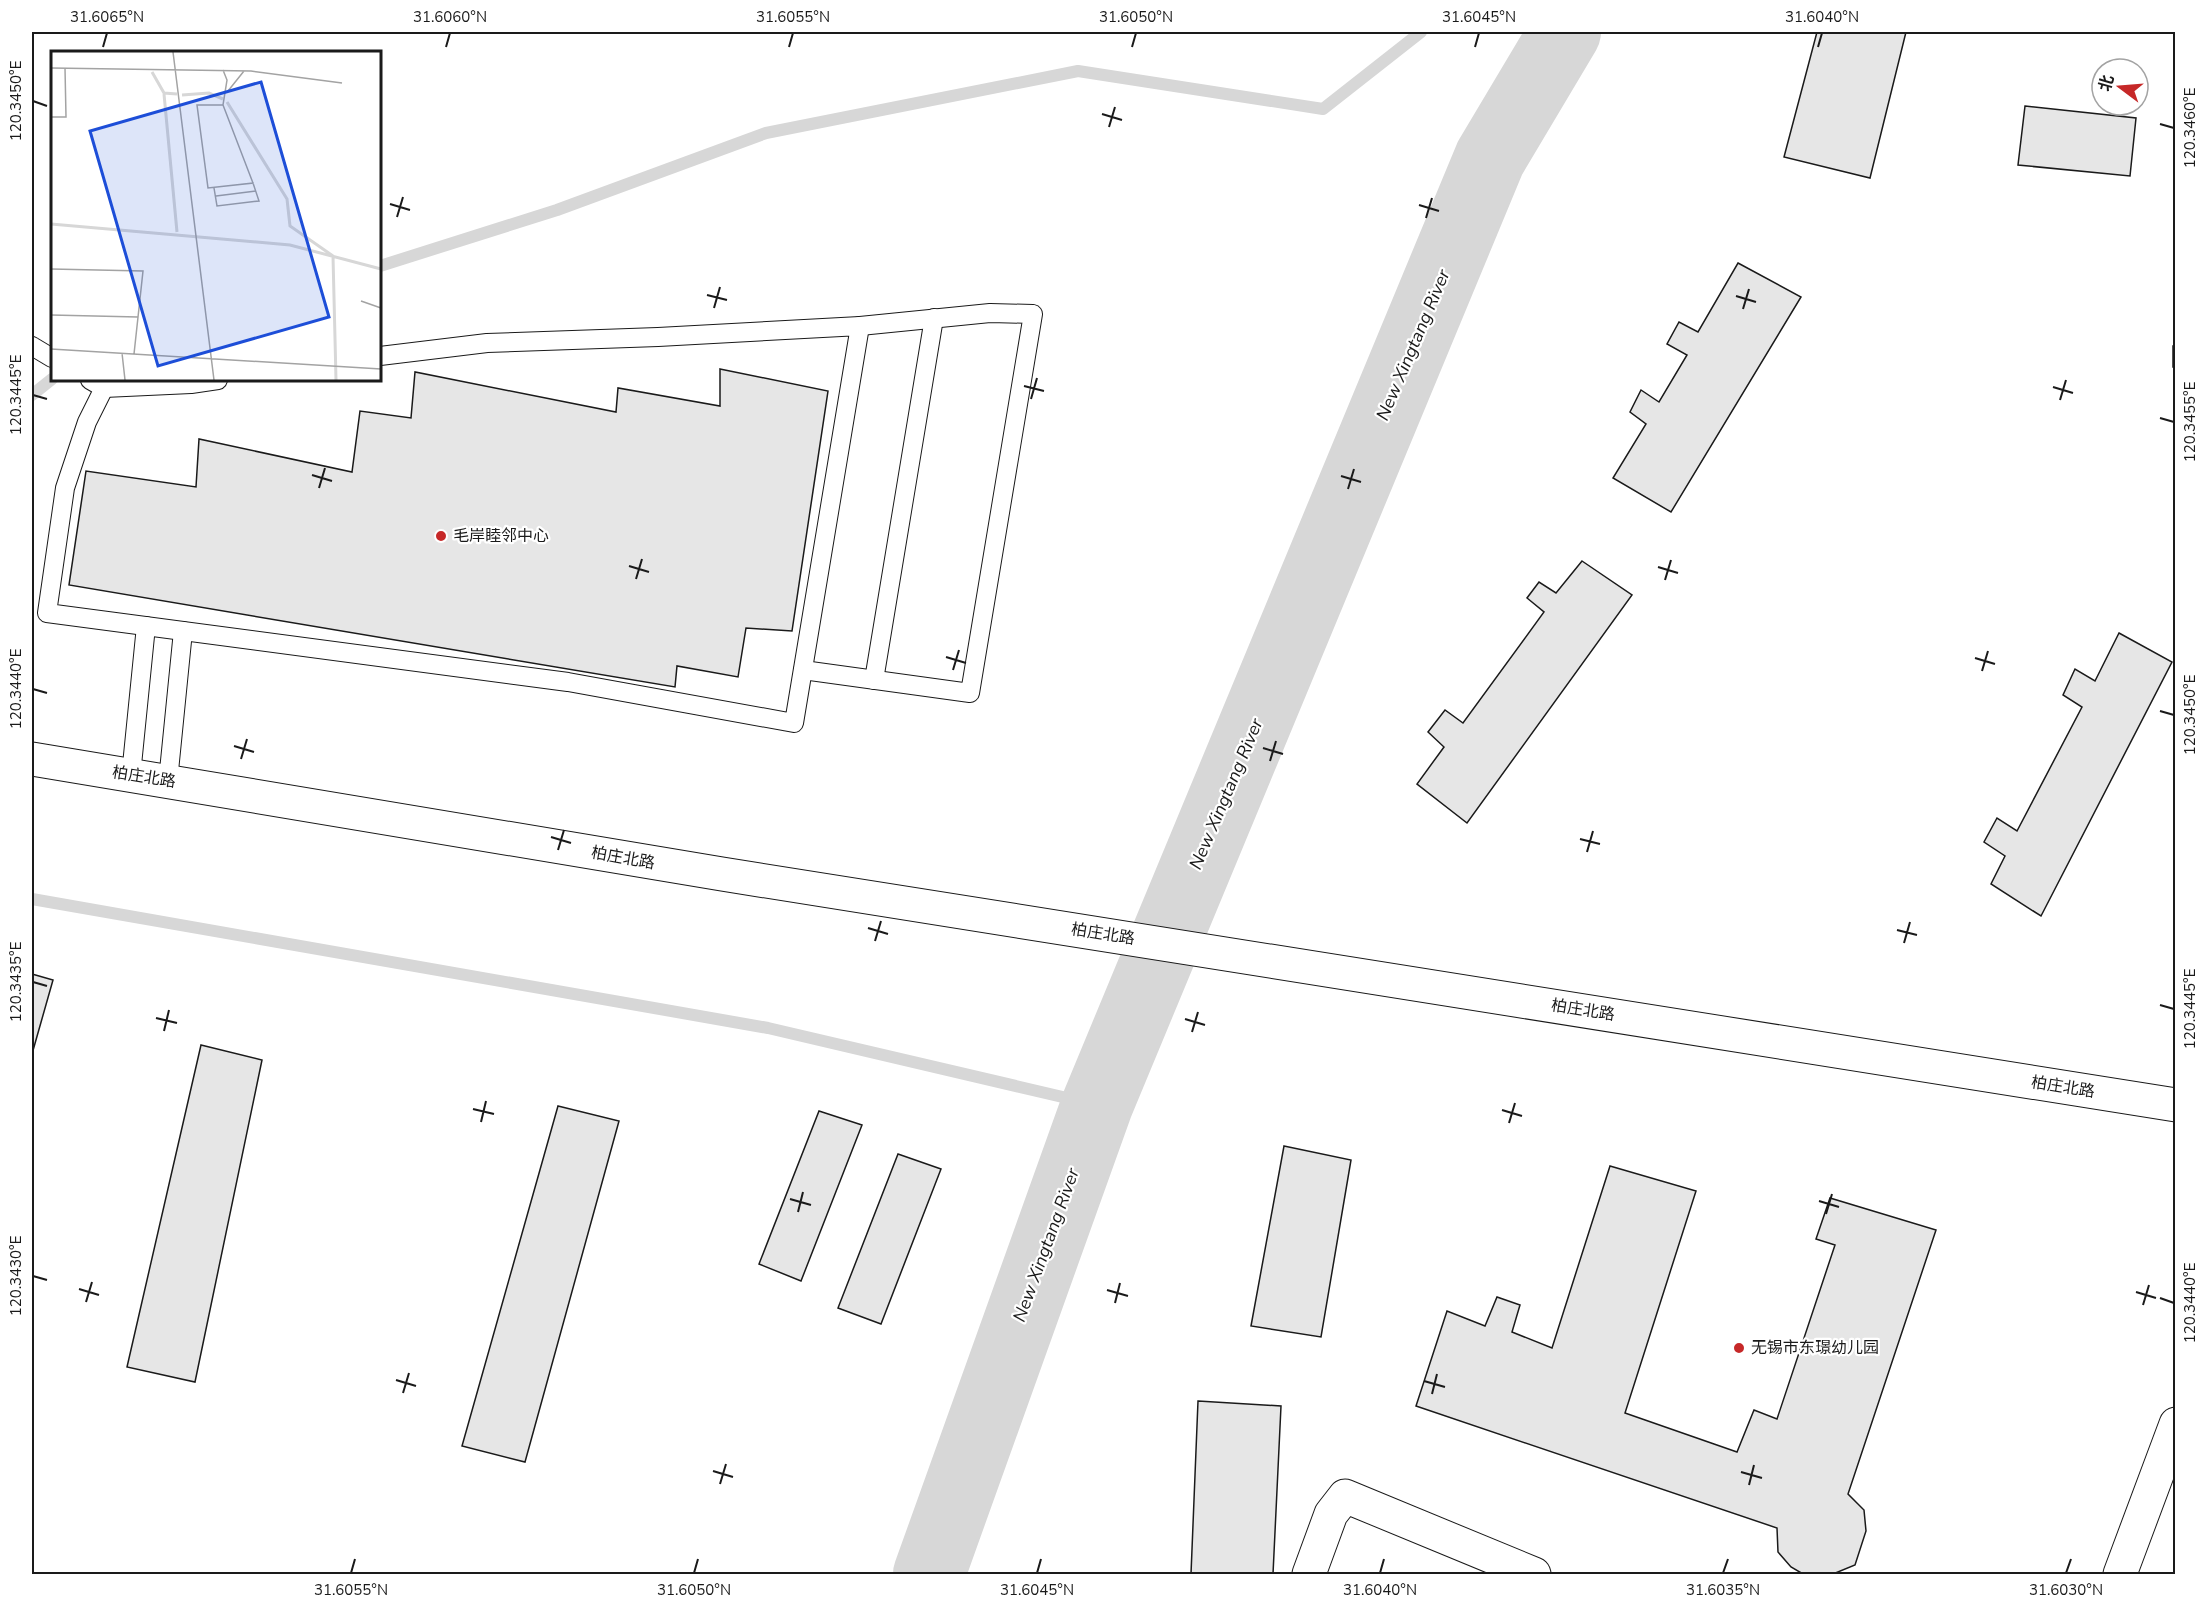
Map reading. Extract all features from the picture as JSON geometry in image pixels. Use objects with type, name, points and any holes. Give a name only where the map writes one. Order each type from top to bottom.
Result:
[{"type":"street","name":"柏庄北路","points":[[32,759],[722,874],[2175,1105]]},
{"type":"street","points":[[2120,1575],[2175,1424]]},
{"type":"street","points":[[1309,1575],[1331,1514],[1346,1496],[1534,1575]]},
{"type":"lane","points":[[381,356],[487,343],[860,326],[990,313],[1033,314],[970,693],[803,670]]},
{"type":"lane","points":[[874,680],[934,318]]},
{"type":"lane","points":[[211,381],[191,384],[97,384],[65,488],[47,613],[568,682],[794,723],[860,326]]},
{"type":"lane","points":[[32,346],[51,357]]},
{"type":"lane","points":[[131,775],[146,626]]},
{"type":"lane","points":[[168,781],[183,631]]},
{"type":"building","points":[[1817,32],[1906,32],[1870,178],[1784,157]]},
{"type":"building","points":[[2025,106],[2090,113],[2090,117],[2136,118],[2130,176],[2018,165]]},
{"type":"building","points":[[1738,263],[1801,297],[1671,512],[1613,478],[1646,424],[1630,412],[1641,390],[1659,402],[1687,355],[1667,344],[1679,322],[1698,332]]},
{"type":"building","points":[[2173,346],[2176,346],[2176,367],[2173,367]]},
{"type":"building","name":"毛岸睦邻中心","points":[[720,369],[828,391],[792,631],[746,628],[738,677],[677,666],[675,687],[69,585],[86,471],[196,487],[199,439],[352,472],[360,411],[411,418],[415,372],[616,412],[618,388],[720,406]]},
{"type":"building","points":[[1582,561],[1632,595],[1467,823],[1417,784],[1444,747],[1428,732],[1445,710],[1463,723],[1544,612],[1527,598],[1539,582],[1556,593]]},
{"type":"building","points":[[2119,633],[2172,662],[2041,916],[1991,884],[2005,856],[1984,842],[1997,818],[2017,831],[2082,707],[2063,695],[2075,669],[2095,681]]},
{"type":"building","points":[[32,974],[53,980],[32,1054]]},
{"type":"building","points":[[201,1045],[262,1060],[195,1382],[127,1367]]},
{"type":"building","points":[[558,1106],[619,1121],[525,1462],[462,1446]]},
{"type":"building","points":[[819,1111],[862,1125],[801,1281],[759,1264]]},
{"type":"building","points":[[1284,1146],[1351,1160],[1321,1337],[1251,1326]]},
{"type":"building","points":[[898,1154],[941,1169],[881,1324],[838,1308]]},
{"type":"building","points":[[1610,1166],[1696,1191],[1625,1413],[1737,1452],[1754,1410],[1777,1419],[1835,1245],[1816,1239],[1830,1198],[1936,1230],[1848,1494],[1864,1510],[1866,1531],[1855,1565],[1833,1574],[1803,1574],[1791,1567],[1778,1552],[1777,1528],[1416,1406],[1447,1311],[1485,1326],[1497,1297],[1520,1305],[1512,1332],[1552,1348]]},
{"type":"building","points":[[1198,1401],[1281,1406],[1273,1574],[1191,1574]]},
{"type":"waterway","points":[[381,266],[557,210],[766,133],[1078,71],[1323,109],[1421,32]]},
{"type":"waterway","name":"New Xingtang River","points":[[929,1574],[1097,1105],[1490,158],[1565,32]]},
{"type":"waterway","points":[[32,395],[51,380]]},
{"type":"waterway","points":[[32,899],[768,1028],[1097,1105]]},
{"type":"place","name":"毛岸睦邻中心","points":[[441,536]]},
{"type":"place","name":"无锡市东璟幼儿园","points":[[1739,1348]]}]
